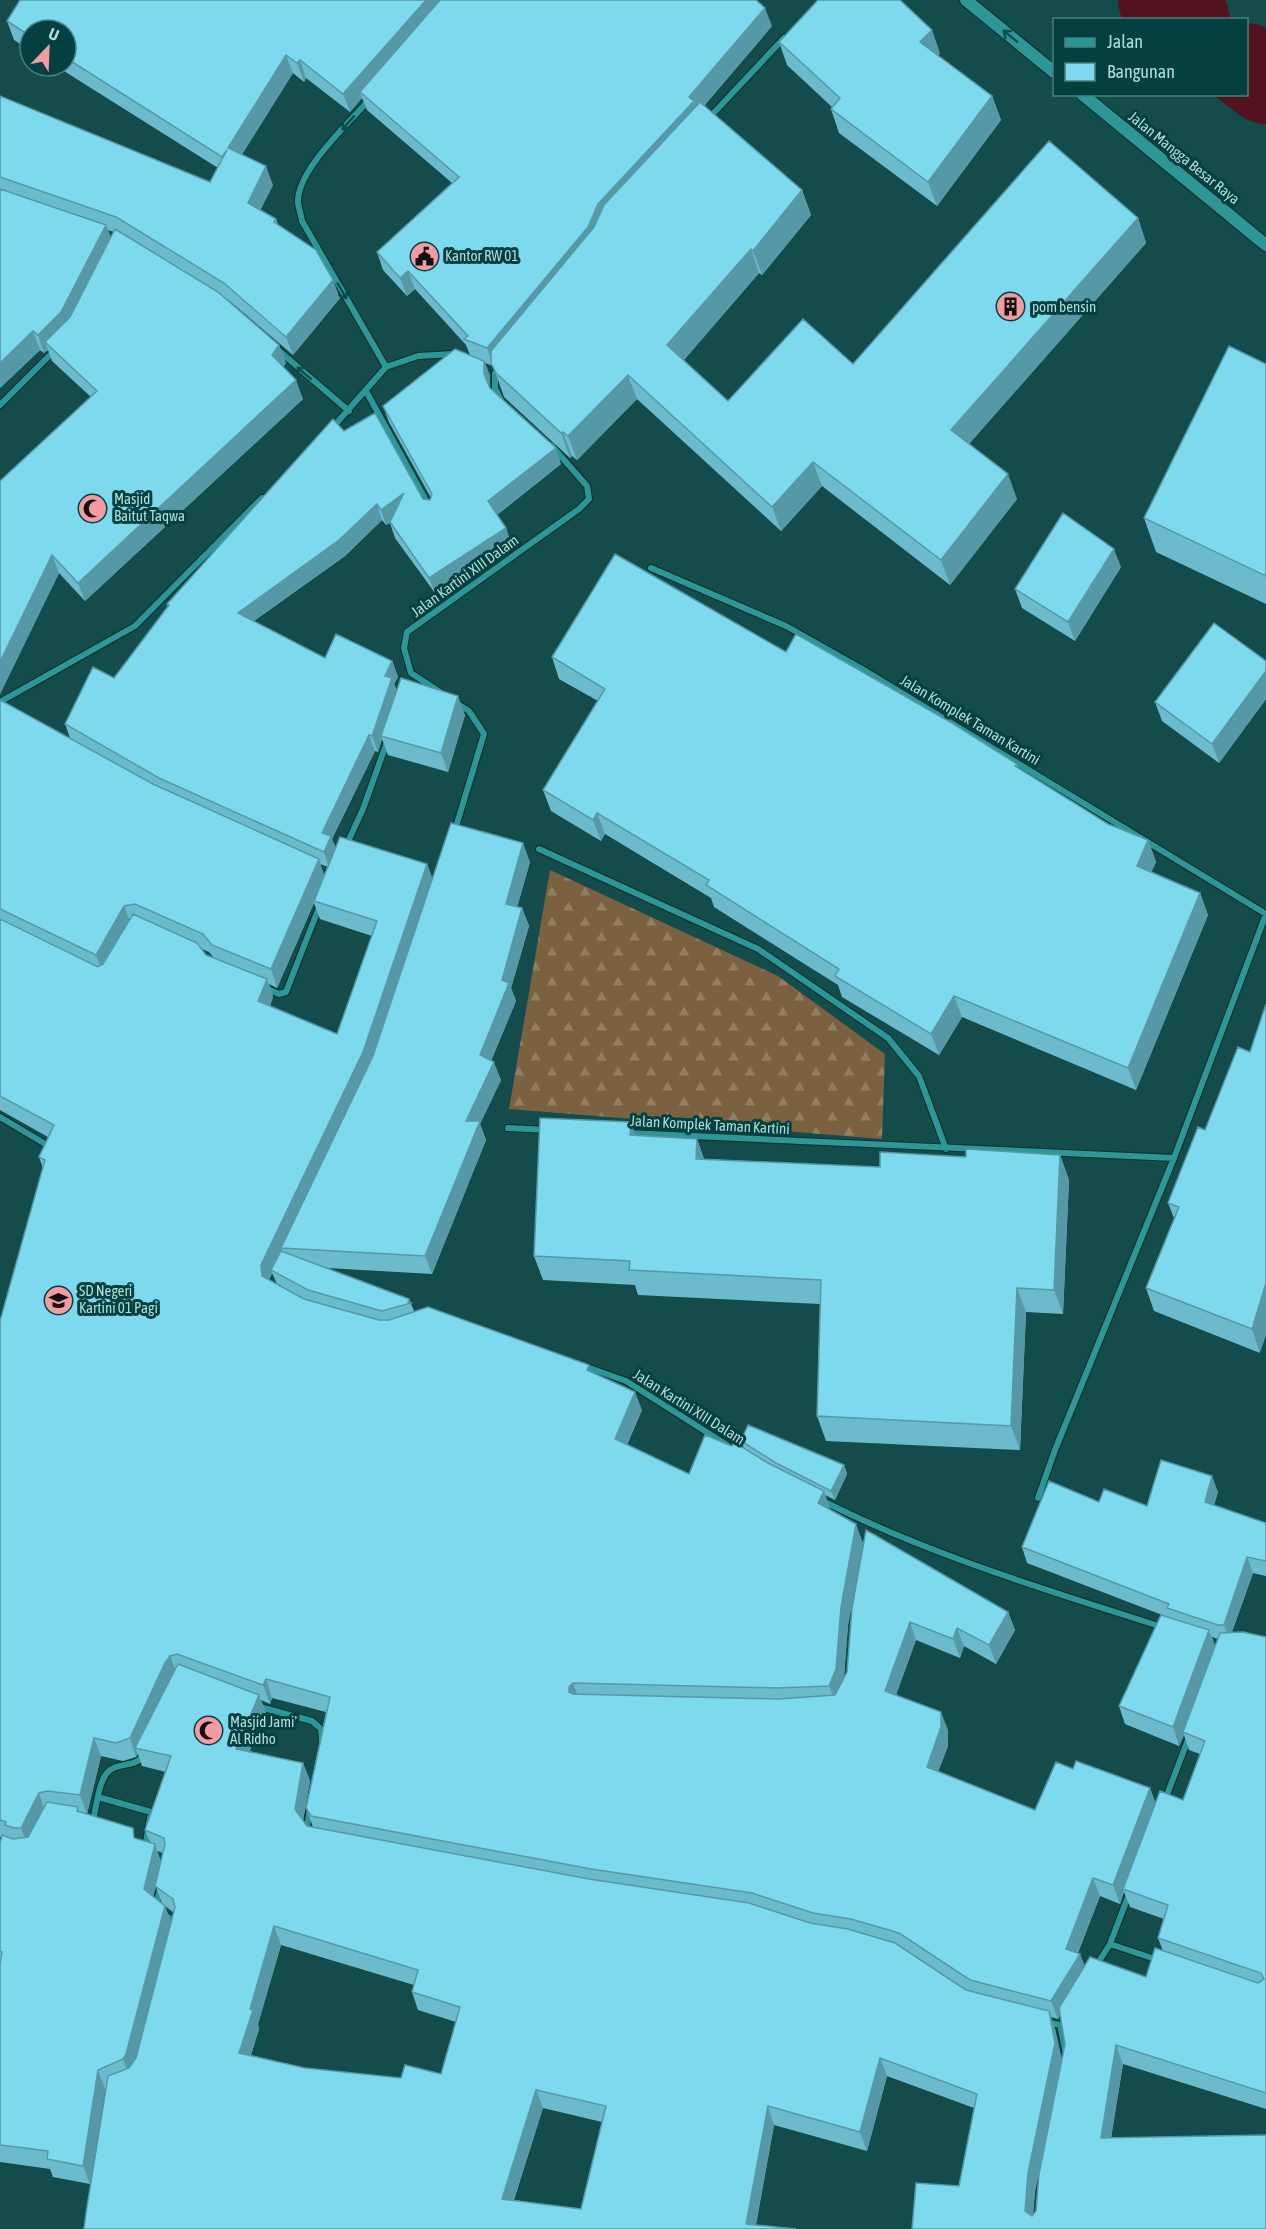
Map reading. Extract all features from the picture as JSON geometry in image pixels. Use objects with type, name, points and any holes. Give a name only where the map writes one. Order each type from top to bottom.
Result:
[{"type":"main road","points":[[966,0],[1053,71]]},
{"type":"main road","name":"Jalan Mangga Besar Raya","points":[[1084,96],[1266,245]]},
{"type":"street","points":[[706,122],[787,35]]},
{"type":"street","points":[[372,96],[312,165],[302,183],[298,201],[302,221],[386,367]]},
{"type":"street","points":[[0,405],[64,341]]},
{"type":"street","points":[[268,342],[349,411]]},
{"type":"street","points":[[324,436],[349,411],[386,367],[417,356],[453,354],[464,359]]},
{"type":"street","points":[[502,364],[495,373],[495,388],[500,400],[508,407]]},
{"type":"street","points":[[485,368],[495,373]]},
{"type":"street","points":[[366,391],[433,512]]},
{"type":"street","name":"Jalan Kartini XIII Dalam","points":[[411,673],[404,648],[407,632],[579,509],[589,499],[588,486],[542,438]]},
{"type":"street","points":[[9,711],[0,704],[135,626],[267,494]]},
{"type":"street","name":"Jalan Komplek Taman Kartini","points":[[651,568],[786,626],[864,670],[1266,914],[1174,1158],[1054,1450],[1038,1498]]},
{"type":"street","points":[[408,684],[411,673],[469,711],[484,734],[453,837]]},
{"type":"street","points":[[341,856],[363,809],[389,736]]},
{"type":"street","points":[[539,849],[758,949],[888,1038],[919,1076],[946,1149]]},
{"type":"street","points":[[257,985],[279,994],[286,992],[324,897]]},
{"type":"street","points":[[0,1117],[47,1145]]},
{"type":"street","points":[[508,1128],[556,1130]]},
{"type":"street","name":"Jalan Komplek Taman Kartini","points":[[616,1133],[1174,1158]]},
{"type":"street","name":"Jalan Kartini XIII Dalam","points":[[573,1362],[626,1381],[736,1451]]},
{"type":"street","points":[[819,1498],[871,1525],[1044,1589],[1167,1629]]},
{"type":"street","points":[[869,1537],[871,1525]]},
{"type":"street","points":[[248,1703],[312,1721],[321,1729],[320,1752]]},
{"type":"street","points":[[1160,1812],[1194,1724]]},
{"type":"street","points":[[80,1821],[94,1816],[98,1797],[109,1771],[140,1761],[149,1746]]},
{"type":"street","points":[[313,1795],[307,1827],[315,1839]]},
{"type":"street","points":[[98,1797],[151,1812],[144,1852],[148,1854]]},
{"type":"street","points":[[161,1884],[156,1906],[176,1921],[174,1936]]},
{"type":"street","points":[[1091,1974],[1110,1944],[1131,1889]]},
{"type":"street","points":[[1110,1944],[1166,1962]]},
{"type":"street","points":[[1066,2015],[1060,2025],[1067,2061]]},
{"type":"street","points":[[1039,2020],[1060,2025]]},
{"type":"green space","points":[[550,870],[778,976],[885,1054],[882,1139],[509,1109]]},
{"type":"building","points":[[20,0],[426,0],[343,94],[300,60],[297,63],[286,55],[228,148],[266,166],[248,203],[276,219],[274,222],[316,250],[333,280],[286,337],[224,283],[116,217],[0,177],[0,96],[210,182],[227,150],[222,157],[78,66],[78,18],[18,18],[18,28],[7,21]]},
{"type":"building","points":[[440,0],[756,0],[765,8],[689,97],[694,101],[598,204],[588,227],[487,348],[464,339],[468,336],[408,271],[400,278],[377,252],[459,177],[360,92]]},
{"type":"building","points":[[818,0],[900,0],[932,30],[920,42],[992,96],[928,182],[831,109],[840,98],[779,42]]},
{"type":"building","points":[[700,102],[802,190],[753,251],[751,249],[667,345],[728,401],[803,319],[853,364],[1049,141],[1138,218],[951,430],[1008,474],[941,560],[813,462],[772,507],[628,375],[568,436],[561,433],[496,373],[491,363],[491,351],[594,227],[604,205]]},
{"type":"building","points":[[0,189],[106,225],[61,312],[38,335],[33,331],[0,363]]},
{"type":"building","points":[[115,229],[218,292],[279,345],[272,355],[296,380],[78,583],[52,555],[0,662],[0,481],[97,391],[45,342],[70,317]]},
{"type":"building","points":[[1229,346],[1266,364],[1266,576],[1144,518]]},
{"type":"building","points":[[455,349],[484,361],[484,374],[490,388],[556,448],[488,501],[506,528],[429,578],[390,522],[404,493],[381,510],[377,504],[339,540],[238,613],[325,658],[336,634],[392,661],[385,676],[392,678],[372,736],[369,735],[322,833],[331,836],[324,852],[159,778],[65,724],[93,667],[114,678],[169,605],[167,604],[333,419],[344,431],[375,413],[423,499],[430,500],[432,494],[383,406]]},
{"type":"building","points":[[1063,513],[1114,549],[1068,622],[1015,589]]},
{"type":"building","points":[[615,554],[786,652],[796,634],[952,723],[1017,764],[1015,766],[1108,824],[1148,840],[1137,866],[1200,893],[1128,1068],[954,996],[931,1034],[835,976],[839,969],[706,885],[709,880],[597,813],[593,820],[543,790],[605,689],[552,657]]},
{"type":"building","points":[[1214,623],[1266,661],[1266,671],[1212,744],[1155,702]]},
{"type":"building","points":[[401,678],[458,696],[441,753],[381,736]]},
{"type":"building","points":[[0,700],[153,784],[319,859],[271,969],[212,945],[203,934],[135,904],[124,906],[96,955],[0,909]]},
{"type":"building","points":[[451,823],[523,843],[506,904],[522,908],[502,980],[509,983],[480,1055],[494,1062],[466,1121],[480,1121],[425,1256],[281,1248],[373,1056]]},
{"type":"building","points":[[340,837],[427,864],[363,1052],[261,1265],[262,1276],[304,1299],[379,1320],[389,1320],[428,1307],[589,1365],[587,1370],[635,1392],[615,1439],[689,1474],[705,1435],[732,1446],[734,1442],[768,1463],[824,1491],[818,1503],[856,1524],[841,1607],[836,1669],[829,1686],[778,1688],[573,1683],[569,1687],[569,1692],[573,1694],[778,1699],[835,1695],[847,1672],[852,1608],[866,1530],[1008,1612],[989,1645],[957,1628],[953,1639],[910,1622],[885,1691],[941,1712],[941,1727],[927,1767],[1035,1810],[1056,1762],[1073,1769],[1076,1761],[1150,1788],[1113,1885],[1093,1878],[1066,1949],[1080,1954],[1051,2001],[970,1980],[899,1933],[851,1919],[813,1913],[752,1893],[591,1869],[311,1816],[306,1808],[330,1697],[266,1679],[263,1685],[177,1654],[170,1656],[165,1663],[130,1738],[116,1743],[94,1738],[80,1795],[47,1791],[39,1793],[21,1828],[5,1825],[6,1822],[0,1820],[0,1321],[45,1160],[39,1157],[54,1125],[0,1096],[0,919],[98,967],[103,964],[133,914],[197,943],[206,955],[267,979],[258,1001],[337,1034],[377,921],[314,901]]},
{"type":"building","points":[[1266,1004],[1266,1283],[1252,1329],[1146,1288],[1179,1207],[1168,1203],[1198,1127],[1205,1130],[1238,1047],[1250,1052]]},
{"type":"building","points":[[540,1118],[631,1122],[630,1135],[697,1139],[696,1159],[880,1167],[880,1152],[966,1157],[966,1149],[1060,1155],[1054,1290],[1017,1288],[1011,1426],[817,1416],[821,1280],[629,1270],[630,1261],[534,1256]]},
{"type":"building","points":[[281,1251],[409,1299],[408,1302],[411,1303],[382,1311],[308,1290],[271,1270]]},
{"type":"building","points":[[748,1425],[844,1465],[831,1491],[776,1463],[741,1441]]},
{"type":"building","points":[[1161,1460],[1212,1476],[1205,1502],[1266,1523],[1266,1561],[1247,1557],[1224,1625],[1167,1608],[1169,1604],[1022,1547],[1049,1481],[1099,1502],[1104,1489],[1147,1506]]},
{"type":"building","points":[[1161,1615],[1209,1630],[1173,1727],[1119,1706]]},
{"type":"building","points":[[1243,1632],[1266,1637],[1266,2093],[1116,2045],[1101,2138],[1266,2135],[1266,2229],[912,2229],[916,2183],[959,2186],[977,2094],[880,2058],[860,2132],[768,2106],[746,2224],[796,2229],[84,2229],[108,2076],[129,2068],[136,2058],[175,1907],[173,1899],[155,1886],[165,1844],[164,1838],[145,1830],[171,1756],[135,1748],[178,1664],[259,1695],[236,1749],[303,1763],[295,1809],[307,1826],[589,1879],[749,1903],[810,1923],[848,1929],[895,1943],[966,1990],[1049,2011],[1055,2043],[1028,2173],[1025,2211],[1032,2216],[1036,2211],[1039,2174],[1065,2044],[1059,2008],[1090,1957],[1146,1977],[1155,1948],[1258,1983],[1264,1979],[1261,1973],[1158,1938],[1168,1905],[1123,1889],[1160,1791],[1183,1800],[1205,1741],[1183,1732],[1220,1633]],"holes":[[[274,1926],[418,1970],[412,1992],[460,2007],[441,2074],[405,2065],[401,2078],[305,2068],[239,2053],[253,2010],[250,2009]],[[536,2090],[606,2106],[581,2209],[502,2199]]]},
{"type":"building","points":[[47,1802],[78,1807],[77,1811],[133,1828],[134,1838],[155,1844],[144,1889],[165,1906],[126,2054],[123,2059],[98,2070],[83,2166],[47,2159],[48,2151],[0,2145],[0,1964],[2,1952],[0,1951],[0,1843],[2,1835],[13,1839],[28,1837]]},
{"type":"waterway","points":[[1161,0],[1184,18]]},
{"type":"waterway","points":[[1248,68],[1266,81]]},
{"type":"place","name":"Kantor RW 01","points":[[424,256]]},
{"type":"place","name":"pom bensin","points":[[1011,307]]},
{"type":"place","name":"Masjid Baitut Taqwa","points":[[93,508]]},
{"type":"place","name":"SD Negeri Kartini 01 Pagi","points":[[58,1300]]},
{"type":"place","name":"Masjid Jami' Al Ridho","points":[[209,1731]]}]
